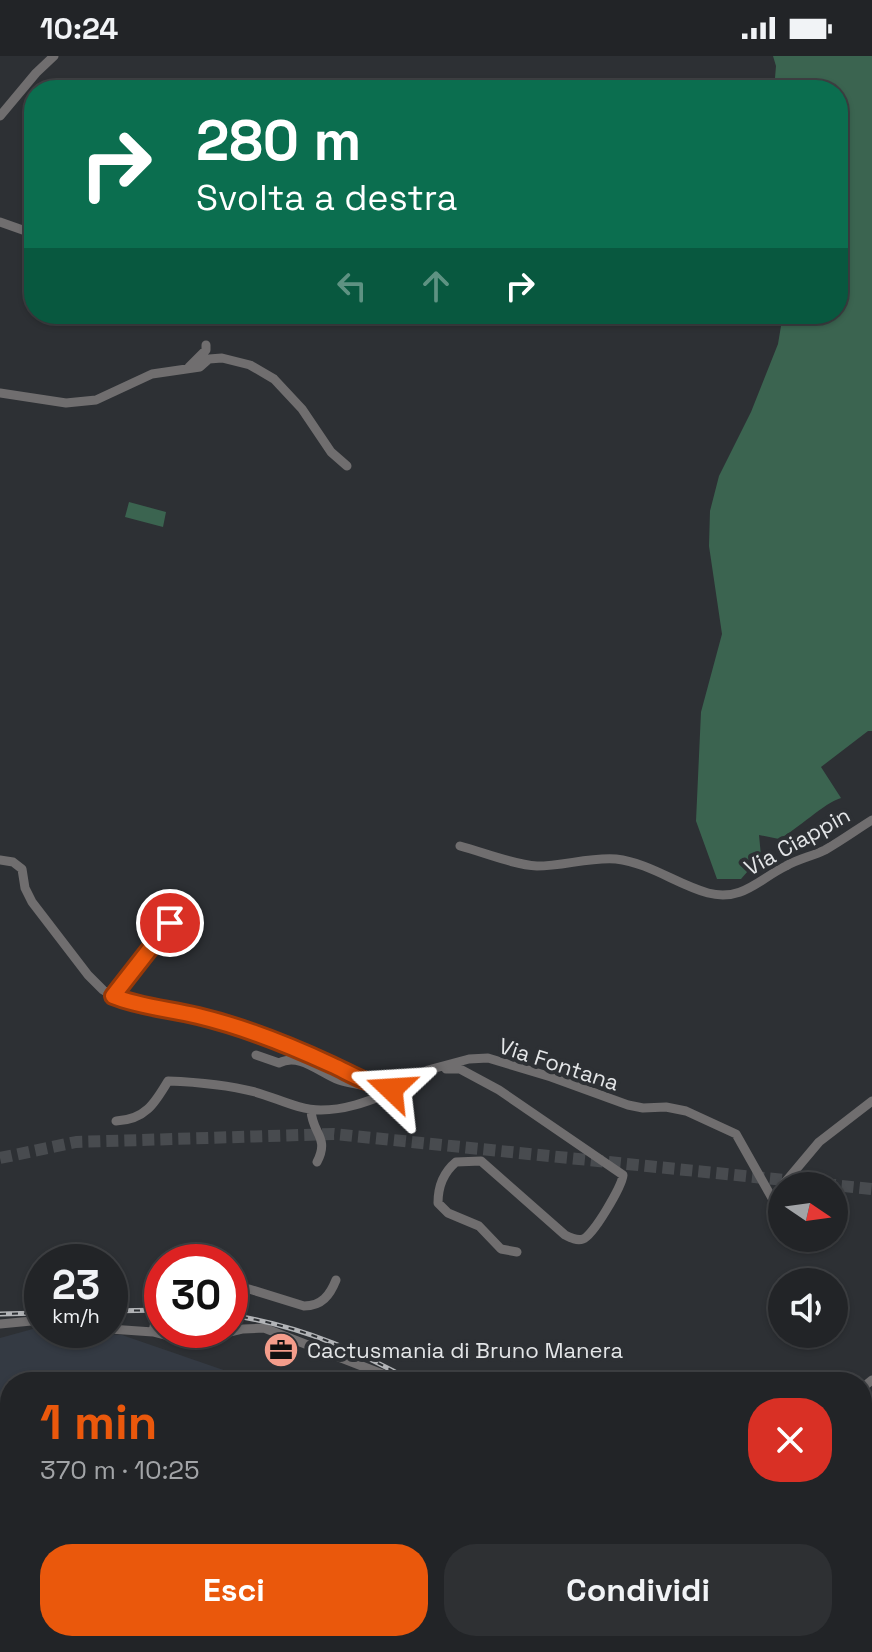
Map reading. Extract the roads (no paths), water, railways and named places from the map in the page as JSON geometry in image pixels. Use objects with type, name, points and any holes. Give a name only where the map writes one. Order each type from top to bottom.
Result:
[{"type":"street","points":[[30,80],[54,56]]},
{"type":"street","points":[[0,116],[24,87]]},
{"type":"street","points":[[0,222],[24,230]]},
{"type":"street","points":[[187,369],[206,350],[206,345]]},
{"type":"street","points":[[0,393],[66,403],[96,400],[152,374],[200,367],[209,359],[222,358],[250,365],[274,379],[302,409],[331,452],[347,466]]},
{"type":"street","name":"Via Ciappin","points":[[460,846],[535,866],[583,859],[618,859],[649,867],[670,879],[710,894],[733,894],[758,886],[777,871],[823,851],[872,820]]},
{"type":"street","points":[[0,860],[13,862],[22,869],[25,888],[32,902],[88,975],[113,996],[132,1004],[234,1026],[390,1088]]},
{"type":"street","points":[[113,996],[169,926],[168,915],[157,906],[161,899]]},
{"type":"street","points":[[256,1055],[279,1063],[292,1059],[342,1081],[390,1088]]},
{"type":"street","name":"Via Fontana","points":[[311,1110],[342,1109],[428,1070],[469,1059],[488,1058],[628,1105],[686,1111],[736,1134],[768,1191]]},
{"type":"street","points":[[412,1079],[446,1069],[460,1069],[499,1090],[621,1171],[622,1181],[587,1238],[581,1240],[565,1235],[481,1161],[456,1162],[444,1177],[438,1203],[448,1213],[479,1226],[501,1249],[517,1252]]},
{"type":"street","points":[[116,1121],[141,1117],[162,1094],[168,1081],[249,1091],[311,1110],[313,1126],[322,1137],[323,1145],[317,1162]]},
{"type":"street","points":[[794,1172],[819,1142],[872,1101]]},
{"type":"street","points":[[248,1290],[313,1306],[330,1294],[336,1280]]},
{"type":"street","points":[[0,1324],[24,1322]]},
{"type":"street","points":[[248,1329],[264,1328],[377,1372]]},
{"type":"tunnel","points":[[0,1158],[76,1142],[334,1134],[872,1189]]},
{"type":"railway","points":[[128,1311],[144,1310]]},
{"type":"railway","points":[[0,1314],[24,1313]]},
{"type":"railway","points":[[248,1318],[325,1340],[394,1372]]},
{"type":"place","name":"Cactusmania di Bruno Manera","points":[[281,1350]]}]
